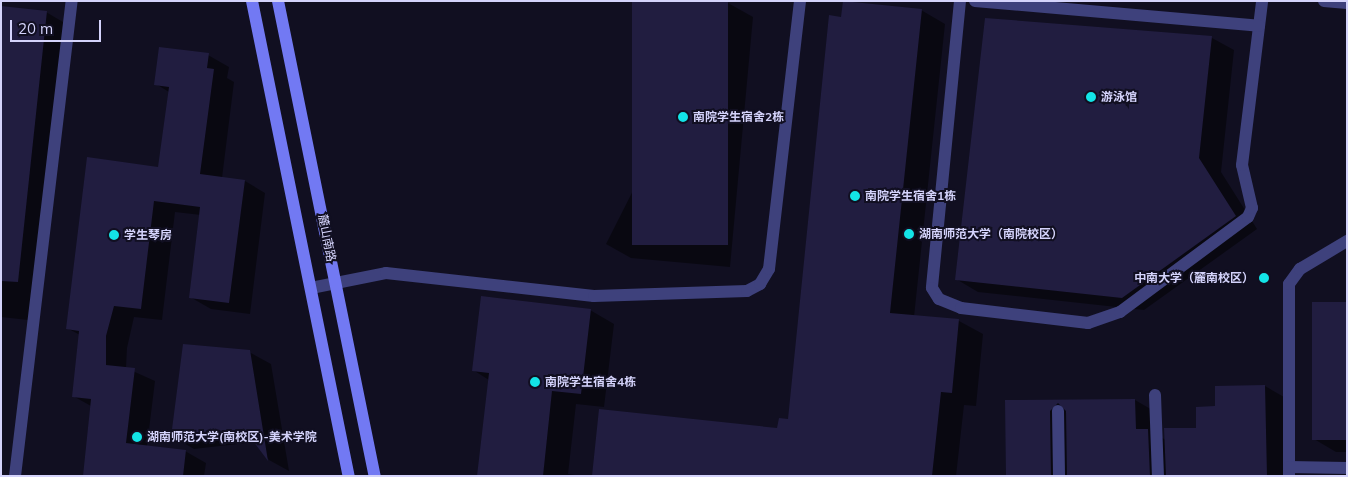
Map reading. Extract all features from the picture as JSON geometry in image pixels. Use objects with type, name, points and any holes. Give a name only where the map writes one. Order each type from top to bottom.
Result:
[{"type":"main road","name":"麓山南路","points":[[252,1],[348,476]]},
{"type":"main road","name":"麓山南路","points":[[278,1],[375,476]]},
{"type":"street","points":[[15,476],[72,1]]},
{"type":"street","points":[[311,288],[335,282],[394,273],[594,296],[747,291],[760,284],[769,269],[800,1]]},
{"type":"street","points":[[960,1],[932,288],[938,299],[961,308],[1088,323],[1120,312],[1248,217],[1252,208],[1242,165],[1262,1]]},
{"type":"street","points":[[975,1],[1259,26]]},
{"type":"street","points":[[1324,1],[1347,3]]},
{"type":"street","points":[[1347,241],[1300,269],[1289,284],[1289,471],[1347,468]]},
{"type":"street","points":[[1155,396],[1158,476]]},
{"type":"street","points":[[1058,411],[1059,476]]},
{"type":"building","name":"南院学生宿舍2栋","points":[[632,1],[728,1],[728,245],[632,245]]},
{"type":"building","points":[[843,1],[922,9],[890,313],[959,319],[952,393],[941,392],[932,476],[592,476],[599,409],[777,428],[779,418],[788,419],[829,15],[841,17]]},
{"type":"building","points":[[1,6],[47,11],[18,282],[1,281]]},
{"type":"building","name":"游泳馆","points":[[985,18],[1212,36],[1199,158],[1236,216],[1122,298],[955,280]]},
{"type":"building","points":[[159,47],[209,53],[207,68],[214,69],[200,174],[245,180],[229,303],[189,298],[200,207],[154,201],[141,309],[114,306],[106,336],[106,365],[135,368],[126,443],[186,450],[183,476],[83,476],[91,399],[72,397],[79,331],[66,329],[87,157],[158,167],[169,87],[154,85]]},
{"type":"building","name":"南院学生宿舍4栋","points":[[481,296],[591,309],[581,394],[552,391],[543,476],[477,476],[489,373],[472,371]]},
{"type":"building","points":[[1312,302],[1347,302],[1347,440],[1312,440]]},
{"type":"building","points":[[183,344],[250,350],[268,461],[244,429],[171,437]]},
{"type":"building","points":[[1265,385],[1267,476],[1166,476],[1164,428],[1196,428],[1196,407],[1215,406],[1215,386]]},
{"type":"building","points":[[1135,399],[1136,429],[1148,429],[1150,476],[1067,476],[1066,411],[1058,403],[1050,411],[1051,476],[1006,476],[1005,400]]},
{"type":"place","name":"游泳馆","points":[[1091,97]]},
{"type":"place","name":"南院学生宿舍2栋","points":[[683,117]]},
{"type":"place","name":"南院学生宿舍1栋","points":[[855,196]]},
{"type":"place","name":"湖南师范大学（南院校区）","points":[[909,234]]},
{"type":"place","name":"学生琴房","points":[[114,235]]},
{"type":"place","name":"中南大学（麓南校区）","points":[[1264,278]]},
{"type":"place","name":"南院学生宿舍4栋","points":[[535,382]]},
{"type":"place","name":"湖南师范大学(南校区)-美术学院","points":[[137,437]]}]
